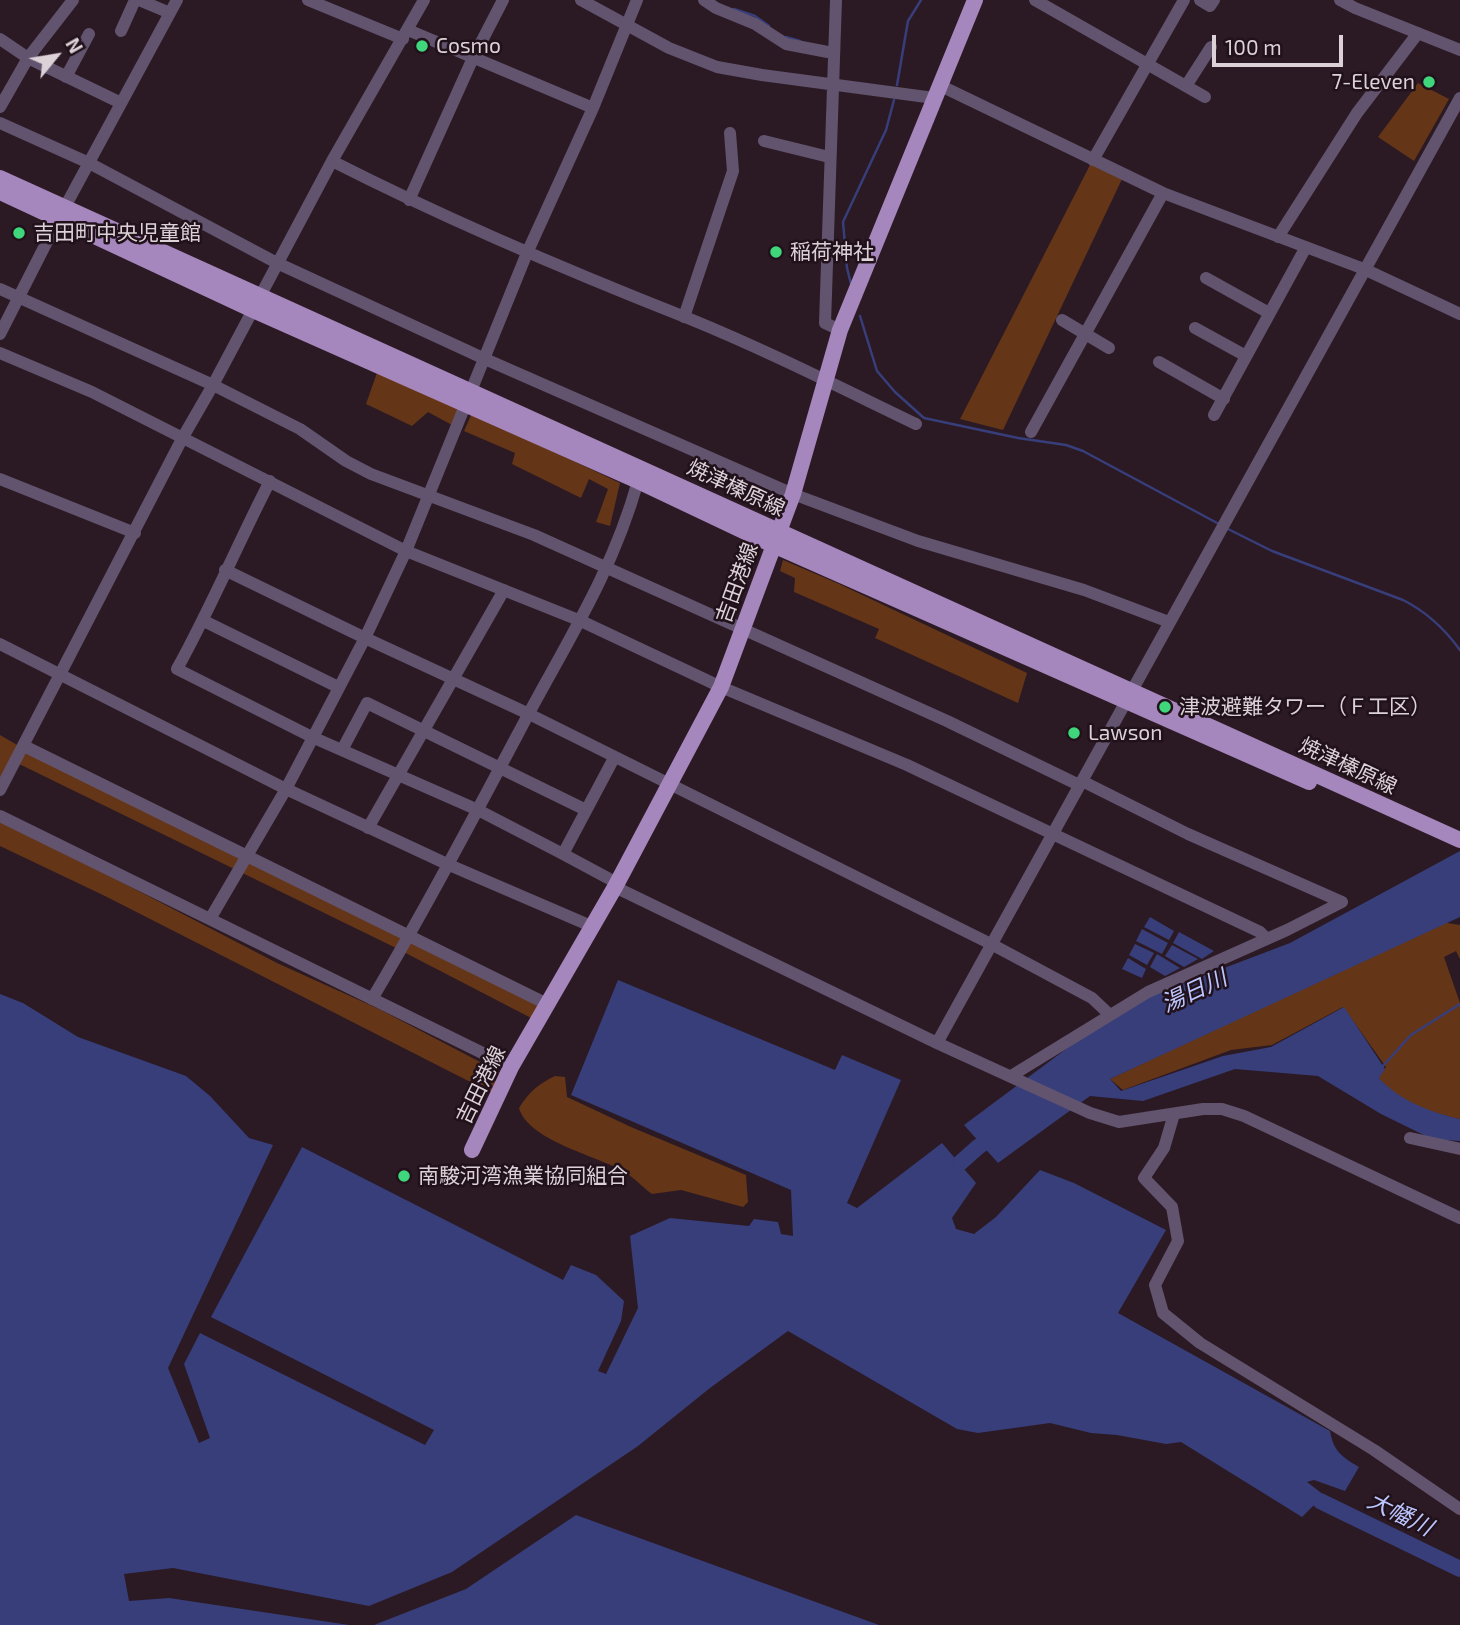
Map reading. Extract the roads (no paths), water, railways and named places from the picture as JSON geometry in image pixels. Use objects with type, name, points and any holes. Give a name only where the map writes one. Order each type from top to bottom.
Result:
[{"type":"main road","name":"吉田港線","points":[[472,1150],[511,1067],[616,885],[721,687],[793,494],[840,330],[975,0]]},
{"type":"main road","name":"焼津榛原線","points":[[0,178],[62,212],[256,303],[1130,696],[1282,771],[1457,839]]},
{"type":"main road","name":"焼津榛原線","points":[[0,192],[62,212]]},
{"type":"main road","name":"焼津榛原線","points":[[470,397],[638,481],[776,538]]},
{"type":"street","points":[[0,107],[28,58],[73,0],[83,0]]},
{"type":"street","points":[[121,31],[137,0],[170,13]]},
{"type":"street","points":[[0,334],[62,212],[177,0]]},
{"type":"street","points":[[0,790],[183,437],[332,161],[424,0]]},
{"type":"street","points":[[409,200],[473,58],[503,0]]},
{"type":"street","points":[[581,0],[669,48],[717,67],[832,83],[936,92],[1163,193],[1364,269],[1460,314]]},
{"type":"street","points":[[210,919],[286,789],[365,638],[406,551],[527,253],[593,108],[637,0]]},
{"type":"street","points":[[704,0],[716,8],[755,24],[786,44],[833,53]]},
{"type":"street","points":[[836,0],[825,323],[840,330]]},
{"type":"street","points":[[1035,0],[1205,97]]},
{"type":"street","points":[[1093,160],[1146,62],[1184,0]]},
{"type":"street","points":[[1200,0],[1210,6],[1214,0]]},
{"type":"street","points":[[1340,0],[1460,50]]},
{"type":"street","points":[[315,1],[473,58],[593,108]]},
{"type":"street","points":[[1278,237],[1357,113],[1418,33]]},
{"type":"street","points":[[66,77],[89,34]]},
{"type":"street","points":[[0,38],[28,58],[121,103]]},
{"type":"street","points":[[1186,86],[1211,47]]},
{"type":"street","points":[[937,1043],[1460,98]]},
{"type":"street","points":[[0,123],[89,163],[277,263],[485,359],[793,494],[918,541],[1084,590],[1169,622]]},
{"type":"street","points":[[684,317],[733,172],[730,133]]},
{"type":"street","points":[[764,141],[829,156]]},
{"type":"street","points":[[332,161],[409,200],[527,253],[684,317],[916,424]]},
{"type":"street","points":[[1031,432],[1163,193]]},
{"type":"street","points":[[1214,415],[1306,247]]},
{"type":"street","points":[[1206,278],[1269,313]]},
{"type":"street","points":[[0,289],[213,385],[300,429],[346,461],[371,474],[534,535],[1342,902],[1148,992],[1013,1077]]},
{"type":"street","points":[[1062,320],[1109,348]]},
{"type":"street","points":[[1195,328],[1247,356]]},
{"type":"street","points":[[0,353],[92,392],[406,551],[582,621],[721,687],[908,765],[1260,932],[1267,939]]},
{"type":"street","points":[[1158,362],[1224,399]]},
{"type":"street","points":[[0,479],[135,533]]},
{"type":"street","points":[[270,481],[225,570],[204,621],[177,669],[312,737],[478,810],[564,854],[616,885],[937,1043],[1090,1113],[1119,1122],[1203,1109],[1222,1109],[1244,1116],[1460,1218]]},
{"type":"street","points":[[372,999],[409,937],[582,621],[628,518],[638,481]]},
{"type":"street","points":[[225,570],[529,714],[993,945],[1092,998],[1110,1015]]},
{"type":"street","points":[[368,828],[503,590]]},
{"type":"street","points":[[204,621],[338,687]]},
{"type":"street","points":[[0,645],[368,828],[591,926]]},
{"type":"street","points":[[342,750],[368,703],[586,810]]},
{"type":"street","points":[[24,746],[547,1004]]},
{"type":"street","points":[[564,854],[614,758]]},
{"type":"street","points":[[0,816],[511,1067]]},
{"type":"street","points":[[1174,1114],[1164,1148],[1144,1178],[1172,1207],[1178,1241],[1155,1285],[1163,1313],[1200,1343],[1374,1450],[1460,1509]]},
{"type":"street","points":[[1410,1138],[1460,1149]]},
{"type":"water","points":[[1460,851],[1460,917],[1110,1079],[1121,1091],[1223,1056],[1271,1047],[1344,1007],[1385,1069],[1379,1078],[1416,1105],[1460,1119],[1460,1141],[1432,1139],[1381,1114],[1318,1076],[1235,1069],[1143,1101],[1090,1096],[998,1163],[964,1125],[1124,1006],[1290,943]]},
{"type":"water","points":[[1150,917],[1174,931],[1169,940],[1144,927]]},
{"type":"water","points":[[1142,929],[1168,943],[1162,954],[1136,941]]},
{"type":"water","points":[[1179,932],[1214,951],[1202,959],[1173,943]]},
{"type":"water","points":[[1135,944],[1154,953],[1147,965],[1129,955]]},
{"type":"water","points":[[1172,945],[1198,959],[1184,967],[1165,956]]},
{"type":"water","points":[[1157,954],[1180,968],[1165,976],[1150,967]]},
{"type":"water","points":[[1128,958],[1146,969],[1142,978],[1122,969]]},
{"type":"water","points":[[618,980],[835,1070],[842,1055],[901,1080],[847,1203],[857,1208],[942,1143],[976,1183],[952,1218],[956,1229],[974,1234],[996,1217],[1040,1170],[1074,1183],[1166,1230],[1118,1313],[1330,1431],[1339,1453],[1359,1467],[1345,1491],[1314,1480],[1307,1482],[1324,1495],[1302,1517],[1181,1442],[1166,1444],[1091,1433],[1050,1423],[978,1433],[957,1429],[788,1331],[710,1388],[638,1446],[452,1572],[369,1606],[173,1568],[124,1574],[129,1601],[169,1598],[349,1625],[0,1625],[0,994],[23,1003],[78,1037],[186,1076],[210,1096],[249,1138],[273,1145],[168,1368],[199,1443],[210,1438],[184,1364],[200,1333],[425,1445],[434,1430],[211,1317],[302,1147],[563,1280],[571,1265],[596,1275],[624,1301],[621,1321],[598,1371],[606,1374],[638,1308],[630,1236],[670,1218],[749,1226],[754,1219],[778,1222],[781,1234],[793,1236],[791,1190],[571,1095]]},
{"type":"water","points":[[576,1515],[879,1625],[374,1625],[466,1589]]},
{"type":"waterway","points":[[897,85],[908,21],[921,0]]},
{"type":"waterway","points":[[734,9],[755,16],[769,26]]},
{"type":"waterway","points":[[786,37],[800,41]]},
{"type":"waterway","points":[[851,284],[843,222],[886,130],[894,100]]},
{"type":"waterway","points":[[860,316],[877,371],[895,392],[924,418],[1066,445],[1083,451],[1219,524]]},
{"type":"waterway","points":[[1228,529],[1272,551],[1403,600],[1434,621],[1460,650]]},
{"type":"waterway","points":[[1382,1067],[1411,1035],[1460,1004]]},
{"type":"waterway","name":"湯日川","points":[[960,1163],[998,1133]]},
{"type":"waterway","name":"大幡川","points":[[1320,1501],[1460,1569]]},
{"type":"place","name":"Cosmo","points":[[422,46]]},
{"type":"place","name":"7-Eleven","points":[[1429,82]]},
{"type":"place","name":"吉田町中央児童館","points":[[19,233]]},
{"type":"place","name":"稲荷神社","points":[[776,252]]},
{"type":"place","name":"津波避難タワー（Ｆ工区）","points":[[1165,707]]},
{"type":"place","name":"Lawson","points":[[1074,733]]},
{"type":"place","name":"南駿河湾漁業協同組合","points":[[404,1176]]}]
